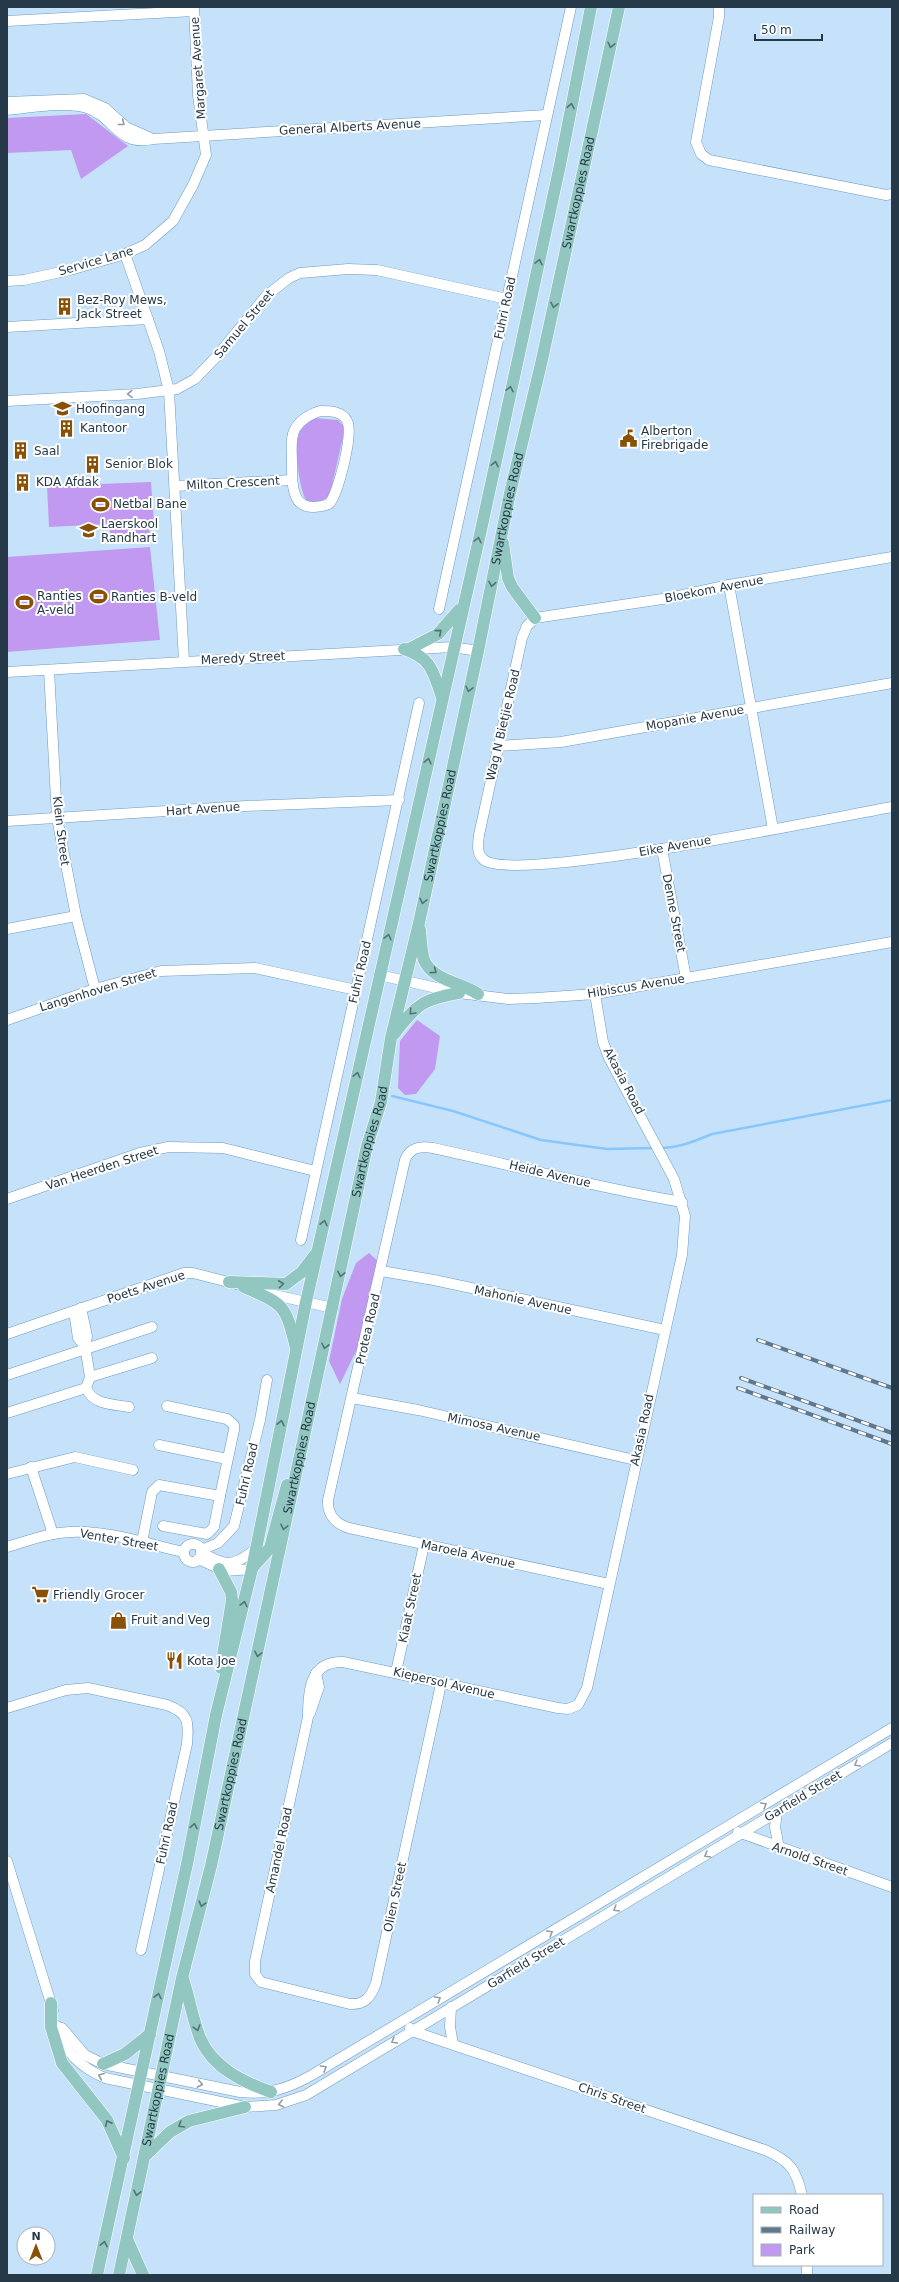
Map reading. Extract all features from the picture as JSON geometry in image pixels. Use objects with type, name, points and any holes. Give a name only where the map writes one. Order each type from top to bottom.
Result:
[{"type":"main road","name":"Swartkoppies Road","points":[[97,2275],[124,2158],[138,2086],[187,1864],[216,1715],[252,1569],[306,1302],[443,698],[560,165],[591,7]]},
{"type":"main road","name":"Swartkoppies Road","points":[[119,2275],[146,2155],[182,1978],[212,1866],[297,1469],[334,1308],[367,1146],[381,1102],[391,1038],[419,923],[478,651],[501,532],[541,364],[619,7]]},
{"type":"main road","points":[[501,532],[510,583],[535,618]]},
{"type":"main road","points":[[406,649],[438,634],[462,606]]},
{"type":"main road","points":[[406,649],[420,655],[428,663],[443,698]]},
{"type":"main road","points":[[419,923],[423,955],[428,967],[434,973],[463,984],[478,994]]},
{"type":"main road","points":[[391,1038],[422,1003],[431,998],[459,993]]},
{"type":"main road","points":[[229,1282],[286,1284],[302,1272],[318,1251]]},
{"type":"main road","points":[[244,1287],[278,1303],[288,1320],[297,1351]]},
{"type":"main road","points":[[252,1569],[270,1548],[280,1506],[288,1482],[297,1469]]},
{"type":"main road","points":[[216,1715],[232,1600],[231,1592],[217,1565]]},
{"type":"main road","points":[[182,1978],[200,2038],[210,2054],[225,2070],[239,2079],[271,2092]]},
{"type":"main road","points":[[51,2003],[51,2027],[62,2063],[107,2120],[124,2158]]},
{"type":"main road","points":[[103,2064],[125,2054],[150,2034]]},
{"type":"main road","points":[[146,2155],[170,2132],[189,2121],[245,2107]]},
{"type":"main road","points":[[127,2239],[143,2275]]},
{"type":"street","name":"Fuhri Road","points":[[439,609],[571,7]]},
{"type":"street","points":[[719,7],[719,17],[696,142],[701,154],[709,160],[886,196],[892,194]]},
{"type":"street","points":[[7,21],[194,9]]},
{"type":"street","name":"Margaret Avenue","points":[[194,9],[198,95],[203,133]]},
{"type":"street","name":"General Alberts Avenue","points":[[7,102],[84,99],[105,108],[126,127],[153,138]]},
{"type":"street","name":"General Alberts Avenue","points":[[7,110],[80,107],[98,113],[118,132],[130,139],[141,141],[153,138],[203,133],[546,116]]},
{"type":"street","name":"Service Lane","points":[[7,281],[24,280],[62,271],[125,254],[145,245],[173,221],[205,160],[203,133]]},
{"type":"street","points":[[125,254],[148,320],[169,391],[184,661]]},
{"type":"street","name":"Samuel Street","points":[[7,401],[169,391],[181,388],[195,379],[218,355],[266,296],[283,281],[300,272],[348,269],[377,270],[508,299]]},
{"type":"street","points":[[7,327],[148,320]]},
{"type":"street","name":"Milton Crescent","points":[[320,411],[336,412],[342,415],[349,425],[349,435],[333,500],[329,504],[322,507],[308,507],[295,497],[292,480],[292,440],[294,430],[300,422],[306,417],[320,411]]},
{"type":"street","name":"Milton Crescent","points":[[175,486],[292,480]]},
{"type":"street","name":"Bloekom Avenue","points":[[535,618],[669,598],[729,585],[892,557]]},
{"type":"street","points":[[729,585],[750,708],[773,828]]},
{"type":"street","name":"Wag N Bietjie Road","points":[[479,835],[522,638],[527,626],[535,618]]},
{"type":"street","name":"Meredy Street","points":[[7,672],[406,649],[453,647],[478,651]]},
{"type":"street","name":"Klein Street","points":[[49,670],[58,818],[76,916],[95,989]]},
{"type":"street","name":"Mopanie Avenue","points":[[498,746],[560,742],[892,683]]},
{"type":"street","name":"Fuhri Road","points":[[301,1240],[315,1171],[399,800],[419,703]]},
{"type":"street","name":"Hart Avenue","points":[[7,821],[246,806],[399,800]]},
{"type":"street","name":"Eike Avenue","points":[[479,835],[478,852],[480,857],[492,864],[516,867],[588,860],[662,849],[892,807]]},
{"type":"street","name":"Denne Street","points":[[662,849],[686,978]]},
{"type":"street","points":[[7,929],[76,916]]},
{"type":"street","name":"Hibiscus Avenue","points":[[379,975],[459,993],[478,994],[508,999],[595,994],[892,942]]},
{"type":"street","name":"Langenhoven Street","points":[[7,1020],[95,989],[161,970],[239,968],[275,971],[356,990]]},
{"type":"street","name":"Akasia Road","points":[[574,1707],[582,1701],[587,1688],[635,1460],[682,1255],[685,1223],[682,1202],[674,1179],[603,1042],[595,994]]},
{"type":"street","name":"Van Heerden Street","points":[[7,1199],[140,1153],[168,1147],[223,1148],[315,1171]]},
{"type":"street","name":"Heide Avenue","points":[[417,1148],[433,1148],[563,1176],[621,1192],[682,1202]]},
{"type":"street","name":"Protea Road","points":[[331,1515],[328,1500],[405,1160],[409,1153],[417,1148]]},
{"type":"street","name":"Mahonie Avenue","points":[[381,1271],[434,1280],[665,1330]]},
{"type":"street","name":"Poets Avenue","points":[[7,1334],[184,1273],[193,1273],[244,1287],[334,1308]]},
{"type":"street","points":[[77,1310],[87,1336],[85,1348],[90,1377],[86,1388],[89,1396],[98,1401],[129,1407]]},
{"type":"street","points":[[7,1375],[152,1327]]},
{"type":"street","points":[[90,1377],[152,1358]]},
{"type":"street","name":"Fuhri Road","points":[[200,1554],[218,1543],[234,1526],[240,1506],[267,1380]]},
{"type":"street","points":[[7,1413],[86,1388]]},
{"type":"street","name":"Mimosa Avenue","points":[[352,1398],[442,1415],[635,1460]]},
{"type":"street","points":[[163,1526],[207,1534],[214,1527],[234,1430],[231,1421],[167,1406]]},
{"type":"street","points":[[159,1445],[227,1459]]},
{"type":"street","points":[[7,1474],[75,1457],[133,1470]]},
{"type":"street","points":[[31,1468],[53,1534]]},
{"type":"street","points":[[142,1542],[152,1492],[159,1485],[220,1496]]},
{"type":"street","name":"Maroela Avenue","points":[[331,1515],[341,1526],[349,1528],[609,1584]]},
{"type":"street","name":"Venter Street","points":[[7,1547],[53,1534],[88,1532],[142,1542],[184,1552]]},
{"type":"street","points":[[217,1565],[218,1543]]},
{"type":"street","points":[[200,1554],[193,1562],[188,1560],[184,1552],[187,1546],[194,1544],[200,1554],[225,1571],[252,1569]]},
{"type":"street","name":"Kiaat Street","points":[[396,1672],[424,1544]]},
{"type":"street","points":[[217,1565],[230,1564],[239,1561],[256,1549]]},
{"type":"street","name":"Kiepersol Avenue","points":[[316,1673],[322,1666],[333,1662],[396,1672],[441,1684],[558,1708],[574,1707]]},
{"type":"street","name":"Amandel Road","points":[[261,1982],[255,1974],[255,1961],[308,1717],[315,1705],[319,1687],[316,1673]]},
{"type":"street","name":"Olien Street","points":[[261,1982],[350,2004],[363,2003],[371,1996],[376,1983],[441,1684]]},
{"type":"street","name":"Fuhri Road","points":[[7,1708],[66,1690],[88,1688],[167,1704],[176,1708],[185,1716],[188,1730],[187,1744],[141,1950]]},
{"type":"street","points":[[888,1731],[891,1743]]},
{"type":"street","name":"Garfield Street","points":[[7,1861],[62,2041],[81,2064],[105,2078],[138,2086],[161,2083],[240,2092],[271,2092],[293,2086],[888,1731]]},
{"type":"street","name":"Garfield Street","points":[[161,2083],[245,2107],[276,2105],[306,2094],[740,1835],[891,1743]]},
{"type":"street","points":[[777,1812],[775,1827],[779,1848]]},
{"type":"street","name":"Arnold Street","points":[[730,1825],[740,1835],[892,1887]]},
{"type":"street","points":[[578,1917],[586,1927]]},
{"type":"street","points":[[451,2007],[450,2027],[453,2044]]},
{"type":"street","points":[[55,2018],[78,2049],[85,2055],[103,2064],[142,2073],[161,2083]]},
{"type":"street","points":[[404,2019],[412,2031]]},
{"type":"street","name":"Chris Street","points":[[412,2031],[766,2150],[778,2156],[791,2166],[797,2176],[802,2194]]},
{"type":"green space","points":[[86,114],[128,146],[81,179],[71,150],[7,153],[7,118]]},
{"type":"green space","points":[[315,418],[338,420],[344,427],[344,433],[330,494],[325,499],[314,502],[307,501],[304,496],[298,470],[297,443],[302,428]]},
{"type":"green space","name":"Netbal Bane","points":[[151,482],[154,522],[149,523],[150,537],[111,539],[109,524],[49,527],[47,486]]},
{"type":"green space","name":"Ranties B-veld","points":[[150,547],[160,640],[7,652],[7,557]]},
{"type":"green space","points":[[417,1020],[440,1036],[435,1069],[416,1094],[405,1095],[398,1088],[400,1041]]},
{"type":"green space","points":[[369,1253],[381,1264],[362,1339],[340,1384],[329,1361],[342,1299],[356,1263]]},
{"type":"waterway","points":[[392,1096],[453,1111],[541,1140],[607,1149],[653,1148]]},
{"type":"waterway","points":[[660,1148],[667,1148],[693,1142],[712,1134],[892,1100]]},
{"type":"railway","points":[[758,1340],[892,1388]]},
{"type":"railway","points":[[741,1378],[892,1433]]},
{"type":"railway","points":[[738,1388],[892,1444]]},
{"type":"place","name":"Bez-Roy Mews, Jack Street","points":[[64,307]]},
{"type":"place","name":"Hoofingang","points":[[63,409]]},
{"type":"place","name":"Kantoor","points":[[67,428]]},
{"type":"place","name":"Alberton Firebrigade","points":[[628,438]]},
{"type":"place","name":"Saal","points":[[21,451]]},
{"type":"place","name":"Senior Blok","points":[[92,464]]},
{"type":"place","name":"KDA Afdak","points":[[23,482]]},
{"type":"place","name":"Netbal Bane","points":[[100,504]]},
{"type":"place","name":"Laerskool Randhart","points":[[88,531]]},
{"type":"place","name":"Ranties B-veld","points":[[98,597]]},
{"type":"place","name":"Ranties A-veld","points":[[24,603]]},
{"type":"place","name":"Friendly Grocer","points":[[40,1595]]},
{"type":"place","name":"Fruit and Veg","points":[[118,1620]]},
{"type":"place","name":"Kota Joe","points":[[174,1661]]}]
